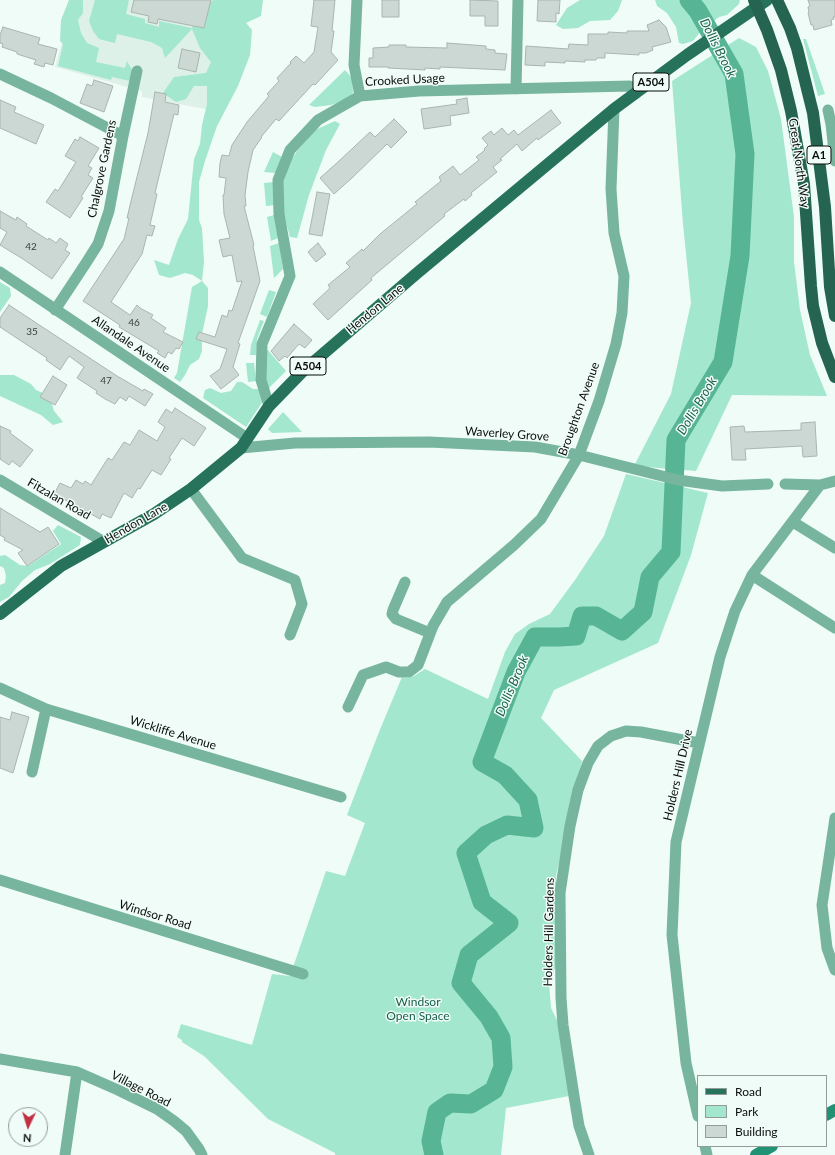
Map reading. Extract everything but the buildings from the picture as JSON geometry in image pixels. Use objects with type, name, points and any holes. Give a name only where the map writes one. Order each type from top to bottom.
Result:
[{"type":"highway","name":"Great North Way","points":[[777,0],[790,28],[797,48],[813,112],[824,207],[830,287],[835,316]]},
{"type":"highway","name":"Great North Way","points":[[759,2],[781,70],[791,111],[804,184],[813,306],[822,343],[835,377]]},
{"type":"main road","name":"Hendon Lane","points":[[0,614],[61,566],[154,514],[191,489],[244,443],[269,406],[308,366],[502,201],[614,109],[687,55],[733,24],[759,2]]},
{"type":"main road","points":[[756,1155],[770,1147]]},
{"type":"street","points":[[357,0],[354,64],[360,96]]},
{"type":"street","points":[[516,89],[518,0]]},
{"type":"street","name":"Chalgrove Gardens","points":[[56,310],[98,244],[109,211],[122,136],[137,71]]},
{"type":"street","points":[[0,74],[51,98],[122,136]]},
{"type":"street","name":"Crooked Usage","points":[[269,406],[261,380],[262,344],[290,276],[279,214],[278,180],[290,150],[318,120],[360,96],[419,91],[630,86],[635,94]]},
{"type":"street","name":"Broughton Avenue","points":[[348,707],[363,675],[386,667],[399,672],[409,672],[418,665],[430,633],[447,602],[514,545],[541,519],[579,454],[599,402],[616,344],[622,314],[624,276],[614,233],[611,189],[614,109]]},
{"type":"street","points":[[813,112],[832,109],[831,124],[835,161]]},
{"type":"street","name":"Allandale Avenue","points":[[0,272],[244,443]]},
{"type":"street","name":"Waverley Grove","points":[[244,443],[429,442],[535,447],[579,454],[678,480],[722,486],[768,484]]},
{"type":"street","name":"Fitzalan Road","points":[[0,480],[104,542]]},
{"type":"street","points":[[785,484],[820,486],[835,481]]},
{"type":"street","name":"Holders Hill Drive","points":[[697,1112],[686,1063],[672,935],[676,842],[720,657],[736,611],[752,575],[820,486]]},
{"type":"street","points":[[191,489],[242,558],[295,580],[302,604],[290,635]]},
{"type":"street","points":[[793,522],[835,548]]},
{"type":"street","points":[[752,575],[835,628]]},
{"type":"street","points":[[405,582],[392,614],[396,619],[430,633]]},
{"type":"street","name":"Wickliffe Avenue","points":[[0,688],[46,709],[341,797]]},
{"type":"street","points":[[32,772],[46,709]]},
{"type":"street","name":"Holders Hill Gardens","points":[[589,1155],[579,1126],[563,1025],[561,998],[560,893],[570,826],[578,790],[588,763],[598,746],[611,736],[626,731],[641,732],[699,743]]},
{"type":"street","points":[[835,818],[822,905],[827,948],[835,970]]},
{"type":"street","name":"Windsor Road","points":[[0,880],[303,974]]},
{"type":"street","name":"Village Road","points":[[0,1059],[77,1072],[118,1090],[157,1109],[174,1121],[186,1131],[199,1148],[202,1155]]},
{"type":"street","points":[[65,1155],[77,1072]]},
{"type":"shaded area","points":[[74,0],[253,0],[221,112],[142,97],[142,91],[55,67]]},
{"type":"green space","points":[[69,0],[83,0],[83,13],[78,20],[81,33],[87,43],[99,48],[96,62],[125,68],[127,61],[133,72],[130,81],[112,77],[111,80],[58,66],[63,44],[60,41],[61,20]]},
{"type":"green space","points":[[95,0],[129,0],[126,14],[145,19],[145,23],[159,27],[159,21],[192,28],[194,22],[213,0],[263,0],[261,16],[246,23],[252,30],[250,55],[238,86],[217,126],[199,182],[199,220],[202,228],[204,262],[202,281],[193,275],[185,273],[170,278],[159,275],[154,260],[169,265],[178,239],[188,219],[194,159],[200,144],[202,125],[207,104],[207,86],[194,86],[186,99],[176,102],[163,93],[174,77],[206,73],[211,62],[200,48],[192,29],[165,58],[162,48],[151,42],[117,34],[115,43],[99,39],[93,31],[89,21]]},
{"type":"green space","points":[[580,0],[622,0],[618,11],[610,20],[590,21],[578,28],[563,29],[556,25],[567,8]]},
{"type":"green space","points":[[655,0],[740,0],[739,4],[727,15],[719,17],[702,30],[693,41],[683,44],[679,43],[676,27],[667,13],[657,6]]},
{"type":"green space","points":[[739,38],[756,47],[768,71],[781,119],[794,217],[794,262],[800,310],[810,355],[827,396],[732,395],[696,471],[634,466],[671,394],[691,303],[683,224],[672,81]]},
{"type":"green space","points":[[803,39],[806,39],[825,94],[818,96]]},
{"type":"green space","points":[[345,70],[352,78],[353,93],[348,99],[331,105],[315,107],[309,105]]},
{"type":"green space","points":[[335,121],[340,124],[326,150],[309,195],[297,238],[290,237],[284,215],[281,189],[286,168],[297,151],[315,130]]},
{"type":"green space","points":[[273,152],[282,157],[276,173],[264,172]]},
{"type":"green space","points":[[273,182],[276,205],[266,206],[264,183]]},
{"type":"green space","points":[[274,215],[278,238],[271,241],[267,217]]},
{"type":"green space","points":[[279,243],[283,269],[274,278],[270,246]]},
{"type":"green space","points":[[202,281],[208,288],[208,306],[202,334],[202,351],[199,359],[190,365],[180,382],[174,378],[177,373],[192,287]]},
{"type":"green space","points":[[0,282],[10,288],[11,296],[0,312]]},
{"type":"green space","points":[[269,290],[276,292],[267,317],[260,314]]},
{"type":"green space","points":[[260,320],[264,321],[257,339],[256,355],[250,355],[251,345]]},
{"type":"green space","points":[[266,348],[286,371],[267,390],[264,381]]},
{"type":"green space","points":[[246,363],[254,363],[256,381],[248,382]]},
{"type":"green space","points":[[0,375],[14,375],[31,384],[36,390],[45,394],[51,401],[54,411],[63,422],[53,425],[41,415],[0,396]]},
{"type":"green space","points":[[237,382],[242,382],[253,389],[259,389],[263,401],[246,427],[203,398],[205,390],[210,388],[221,393],[231,391]]},
{"type":"green space","points":[[283,412],[302,432],[272,433],[268,429]]},
{"type":"green space","name":"Windsor Open Space","points":[[626,474],[708,493],[691,555],[658,643],[554,690],[541,718],[582,761],[556,875],[556,966],[549,983],[551,1008],[559,1024],[569,1096],[506,1108],[501,1155],[335,1155],[335,1153],[268,1119],[204,1056],[182,1042],[182,1040],[177,1037],[181,1024],[252,1045],[272,974],[290,976],[326,871],[345,876],[365,823],[347,815],[402,677],[406,678],[414,676],[425,669],[488,699],[505,652],[515,634],[529,624],[550,614],[575,580],[604,536]]},
{"type":"green space","points":[[58,525],[81,537],[80,545],[50,564],[35,570],[22,581],[9,597],[0,602],[0,585],[5,583],[6,576],[4,568],[0,566],[0,556],[5,555],[20,565],[28,566],[61,544],[53,531]]},
{"type":"waterway","name":"Dollis Brook","points":[[434,1155],[431,1141],[437,1112],[450,1103],[471,1104],[494,1090],[503,1067],[501,1038],[489,1017],[461,983],[469,955],[509,923],[482,902],[466,853],[486,835],[507,825],[534,828],[528,800],[505,775],[482,762],[516,672],[535,637],[576,636],[582,616],[596,616],[622,631],[643,612],[650,577],[671,552],[676,440],[723,362],[740,256],[745,154],[734,74],[698,11],[689,0]]}]
